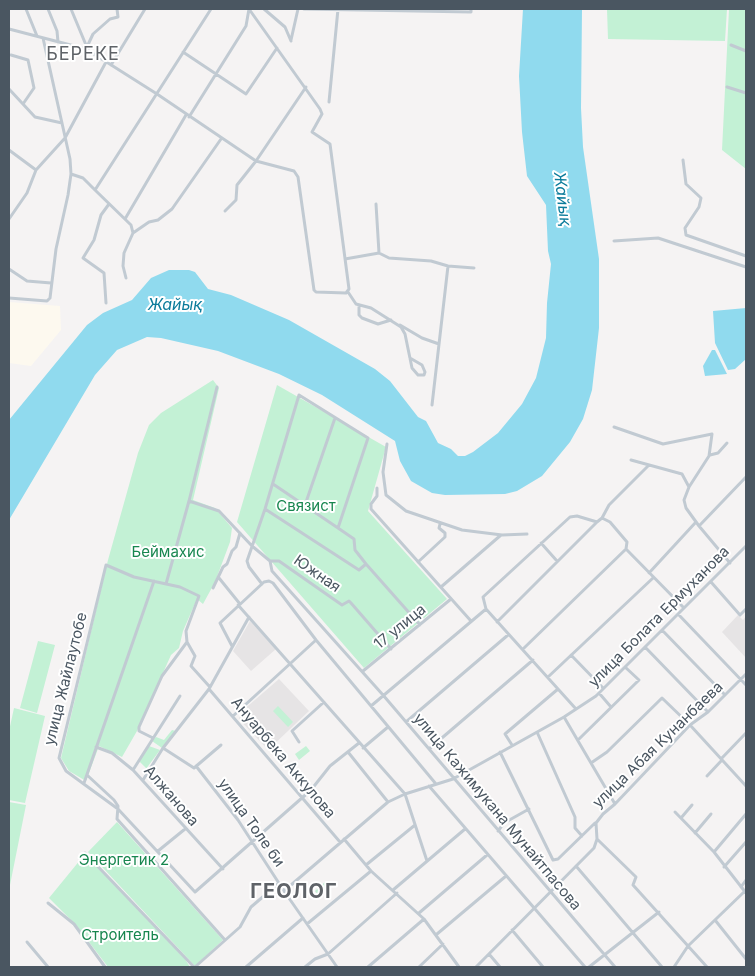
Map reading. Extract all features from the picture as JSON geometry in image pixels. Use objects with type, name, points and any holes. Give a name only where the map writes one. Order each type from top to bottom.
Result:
[{"type":"street","points":[[26,9],[37,36]]},
{"type":"street","points":[[48,9],[57,31],[58,42]]},
{"type":"street","points":[[71,9],[86,47]]},
{"type":"street","points":[[86,47],[93,34],[110,19],[118,17],[117,9]]},
{"type":"street","points":[[111,65],[145,9]]},
{"type":"street","points":[[95,190],[211,9]]},
{"type":"street","points":[[249,9],[306,87],[322,114],[312,132],[330,144],[348,290],[353,302],[371,308],[422,338],[439,344]]},
{"type":"street","points":[[125,219],[246,26],[249,9]]},
{"type":"street","points":[[264,9],[285,27],[291,41],[298,9]]},
{"type":"street","points":[[304,9],[471,11]]},
{"type":"street","points":[[329,102],[338,10]]},
{"type":"street","points":[[9,29],[58,42],[86,47],[256,161],[294,171],[298,177],[314,291],[348,290]]},
{"type":"street","points":[[9,298],[47,300],[50,298],[51,283],[71,174],[43,38]]},
{"type":"street","points":[[731,45],[746,51]]},
{"type":"street","points":[[183,52],[246,94],[278,48]]},
{"type":"street","points":[[11,55],[28,60],[34,88],[23,104]]},
{"type":"street","points":[[9,219],[27,193],[36,170],[65,138],[106,62]]},
{"type":"street","points":[[225,211],[236,200],[237,185],[256,161],[306,87]]},
{"type":"street","points":[[727,87],[746,93]]},
{"type":"street","points":[[9,89],[35,116],[62,123]]},
{"type":"street","points":[[126,278],[123,266],[124,253],[133,233],[149,222],[158,220],[172,209],[221,139]]},
{"type":"street","points":[[9,150],[36,170]]},
{"type":"street","points":[[684,160],[686,184],[701,198],[699,207],[685,228],[686,235],[746,256]]},
{"type":"street","points":[[71,174],[83,178],[131,225],[133,233]]},
{"type":"street","points":[[106,303],[104,273],[83,258],[94,240],[101,215],[109,204]]},
{"type":"street","points":[[376,204],[379,253]]},
{"type":"street","points":[[614,240],[658,238],[746,267]]},
{"type":"street","points":[[345,259],[379,253],[389,258],[431,261],[448,266],[474,268]]},
{"type":"street","points":[[432,405],[448,266]]},
{"type":"street","points":[[9,269],[27,281],[51,283]]},
{"type":"street","points":[[359,305],[359,315],[370,322],[378,324],[390,320]]},
{"type":"street","points":[[397,324],[405,334],[410,358],[416,374],[424,375],[425,372],[422,365],[410,358]]},
{"type":"street","points":[[166,584],[190,501],[217,387]]},
{"type":"street","points":[[263,583],[247,564],[299,395],[368,438],[338,528]]},
{"type":"street","points":[[305,505],[335,418]]},
{"type":"street","points":[[614,427],[663,444],[712,434],[709,456],[689,488],[684,500],[686,508],[730,562]]},
{"type":"street","points":[[709,456],[718,453],[727,443]]},
{"type":"street","points":[[387,444],[383,472],[386,495],[406,511],[440,524],[471,532],[502,535],[527,534]]},
{"type":"street","points":[[631,460],[682,474],[689,488]]},
{"type":"street","points":[[497,622],[602,518],[609,505],[649,465]]},
{"type":"street","points":[[650,573],[746,477]]},
{"type":"street","points":[[272,484],[354,539],[355,550],[420,625]]},
{"type":"street","points":[[377,488],[377,496],[371,504],[371,509],[471,621]]},
{"type":"street","name":"Южная","points":[[190,501],[219,511],[252,546],[270,561],[279,561],[344,605],[349,601],[351,602],[391,648]]},
{"type":"street","points":[[265,509],[360,570],[366,564]]},
{"type":"street","points":[[576,709],[497,622],[486,608],[484,597],[570,518],[577,516],[597,522]]},
{"type":"street","points":[[523,649],[626,549],[627,542],[610,522],[602,518]]},
{"type":"street","points":[[418,562],[445,537],[445,532],[439,528],[440,524]]},
{"type":"street","points":[[213,588],[223,567],[227,564],[232,550],[236,547],[240,533]]},
{"type":"street","points":[[441,588],[502,535]]},
{"type":"street","points":[[541,543],[557,561]]},
{"type":"street","name":"улица Болата Ермуханова","points":[[284,891],[388,802],[404,794],[454,778],[564,717],[599,693],[746,546]]},
{"type":"street","points":[[626,549],[684,608]]},
{"type":"street","name":"улица Кажимукана Мунайтпасова","points":[[270,561],[272,571],[363,671],[382,696],[615,967]]},
{"type":"street","name":"улица Жайлаутобе","points":[[154,581],[134,577],[106,565],[59,758],[66,771],[118,810],[195,892],[222,869]]},
{"type":"street","points":[[219,578],[249,617],[404,794],[428,861]]},
{"type":"street","points":[[548,677],[653,578]]},
{"type":"street","points":[[84,783],[154,581],[199,596],[186,631],[187,642],[162,676],[139,727],[139,731],[153,738]]},
{"type":"street","points":[[232,646],[220,622],[263,583],[269,581],[436,784]]},
{"type":"street","points":[[710,582],[740,615],[746,609]]},
{"type":"street","name":"17 улица","points":[[363,671],[451,599]]},
{"type":"street","points":[[371,706],[486,608]]},
{"type":"street","points":[[678,614],[746,685]]},
{"type":"street","points":[[143,780],[163,748],[209,687],[249,617]]},
{"type":"street","points":[[662,630],[725,695]]},
{"type":"street","points":[[406,722],[508,635]]},
{"type":"street","points":[[233,716],[316,640]]},
{"type":"street","name":"Ануарбека Аккулова","points":[[187,642],[195,656],[192,666],[340,842]]},
{"type":"street","points":[[645,647],[708,712]]},
{"type":"street","points":[[571,655],[604,688]]},
{"type":"street","points":[[429,749],[533,660]]},
{"type":"street","points":[[578,740],[639,680],[625,667]]},
{"type":"street","name":"улица Абая Кунанбаева","points":[[476,967],[594,848],[597,840],[596,823],[690,725],[708,712],[746,674]]},
{"type":"street","points":[[512,745],[505,734],[558,689]]},
{"type":"street","points":[[599,693],[612,707]]},
{"type":"street","points":[[133,770],[180,696]]},
{"type":"street","points":[[591,763],[607,752],[662,698],[690,725],[746,786]]},
{"type":"street","points":[[299,742],[292,731],[324,702]]},
{"type":"street","points":[[564,717],[615,804]]},
{"type":"street","points":[[363,748],[388,727]]},
{"type":"street","points":[[537,732],[575,817],[575,828],[582,836]]},
{"type":"street","points":[[707,776],[746,733]]},
{"type":"street","points":[[222,869],[302,798],[330,766],[359,743]]},
{"type":"street","points":[[163,748],[194,768],[221,744]]},
{"type":"street","name":"Алжанова","points":[[96,747],[112,753],[133,770],[222,869]]},
{"type":"street","points":[[348,752],[388,802]]},
{"type":"street","points":[[500,752],[556,861],[596,823]]},
{"type":"street","name":"улица Толе би","points":[[196,766],[238,820],[302,918],[337,967]]},
{"type":"street","points":[[87,776],[114,800],[118,810],[117,819],[224,940]]},
{"type":"street","points":[[429,786],[464,829],[585,967]]},
{"type":"street","points":[[681,818],[692,805]]},
{"type":"street","points":[[498,831],[504,823],[529,809]]},
{"type":"street","points":[[674,967],[688,946],[746,892],[714,852],[675,812]]},
{"type":"street","points":[[695,833],[711,814]]},
{"type":"street","points":[[714,852],[746,814]]},
{"type":"street","points":[[366,865],[415,825]]},
{"type":"street","points":[[158,851],[185,829]]},
{"type":"street","points":[[393,890],[464,829]]},
{"type":"street","points":[[344,839],[371,871],[419,913],[437,934],[459,967]]},
{"type":"street","points":[[597,840],[636,877],[633,885],[708,967]]},
{"type":"street","points":[[724,866],[746,842]]},
{"type":"street","points":[[594,848],[604,846]]},
{"type":"street","points":[[85,853],[195,967],[240,927],[251,907],[279,883]]},
{"type":"street","points":[[419,913],[487,855]]},
{"type":"street","points":[[576,866],[662,967]]},
{"type":"street","points":[[307,924],[371,871]]},
{"type":"street","points":[[437,934],[506,876]]},
{"type":"street","points":[[741,887],[746,880]]},
{"type":"street","points":[[305,967],[315,959],[328,954],[397,893]]},
{"type":"street","points":[[48,903],[74,924],[106,967]]},
{"type":"street","points":[[589,967],[659,912]]},
{"type":"street","points":[[246,967],[302,918]]},
{"type":"street","points":[[368,967],[424,919]]},
{"type":"street","points":[[715,920],[746,959]]},
{"type":"street","points":[[512,930],[543,967]]},
{"type":"street","points":[[27,942],[48,967]]},
{"type":"street","points":[[420,967],[443,944]]},
{"type":"street","points":[[489,954],[500,967]]},
{"type":"shaded area","points":[[9,302],[60,306],[61,330],[31,366],[9,363]]},
{"type":"shaded area","points":[[738,615],[743,620],[746,616],[746,658],[722,632]]},
{"type":"shaded area","points":[[250,621],[276,649],[251,671],[233,651]]},
{"type":"shaded area","points":[[279,679],[309,711],[268,750],[239,719],[241,712]]},
{"type":"green space","points":[[607,9],[727,9],[725,41],[608,39]]},
{"type":"green space","points":[[729,9],[746,9],[746,169],[722,150]]},
{"type":"green space","name":"Беймахис","points":[[213,380],[219,388],[193,500],[215,508],[232,528],[230,542],[215,582],[203,604],[197,599],[183,631],[179,648],[171,655],[137,731],[122,757],[99,746],[86,781],[69,771],[61,758],[108,560],[138,453],[149,425],[161,413]]},
{"type":"green space","name":"Связист","points":[[277,385],[386,447],[368,511],[447,599],[364,668],[237,522]]},
{"type":"green space","points":[[38,641],[55,645],[37,713],[20,708]]},
{"type":"green space","points":[[278,706],[293,722],[288,727],[273,711]]},
{"type":"green space","points":[[14,708],[45,716],[25,803],[9,800],[9,731]]},
{"type":"green space","points":[[172,730],[176,731],[162,748],[152,741],[156,737],[164,740]]},
{"type":"green space","points":[[149,746],[160,750],[143,773],[146,768],[139,761]]},
{"type":"green space","points":[[306,746],[310,751],[299,760],[295,754]]},
{"type":"green space","points":[[9,802],[26,805],[9,890]]},
{"type":"green space","name":"Энергетик 2","points":[[117,822],[223,940],[195,966],[88,852]]},
{"type":"green space","name":"Строитель","points":[[85,854],[185,959],[190,967],[108,967],[76,925],[49,898]]},
{"type":"green space","points":[[325,882],[329,887],[319,896],[315,891]]},
{"type":"water","name":"Жайық","points":[[523,9],[582,9],[581,108],[583,147],[599,259],[599,328],[592,390],[583,419],[570,442],[542,476],[517,491],[505,494],[445,495],[432,493],[411,481],[400,461],[395,441],[322,395],[279,374],[218,351],[161,338],[147,337],[117,350],[95,375],[9,520],[9,420],[87,325],[103,313],[132,300],[151,278],[169,270],[189,270],[195,272],[208,289],[231,295],[289,320],[375,369],[390,381],[418,417],[426,421],[438,443],[451,449],[458,456],[465,456],[473,452],[498,433],[522,404],[536,378],[546,338],[551,264],[548,251],[546,205],[527,176],[522,132],[519,76]]},
{"type":"water","points":[[746,308],[746,359],[735,369],[728,370],[715,343],[713,311]]},
{"type":"water","points":[[712,350],[715,350],[727,374],[705,376],[703,366]]},
{"type":"district","name":"БЕРЕКЕ","points":[[83,55]]},
{"type":"district","name":"ГЕОЛОГ","points":[[294,892]]}]
